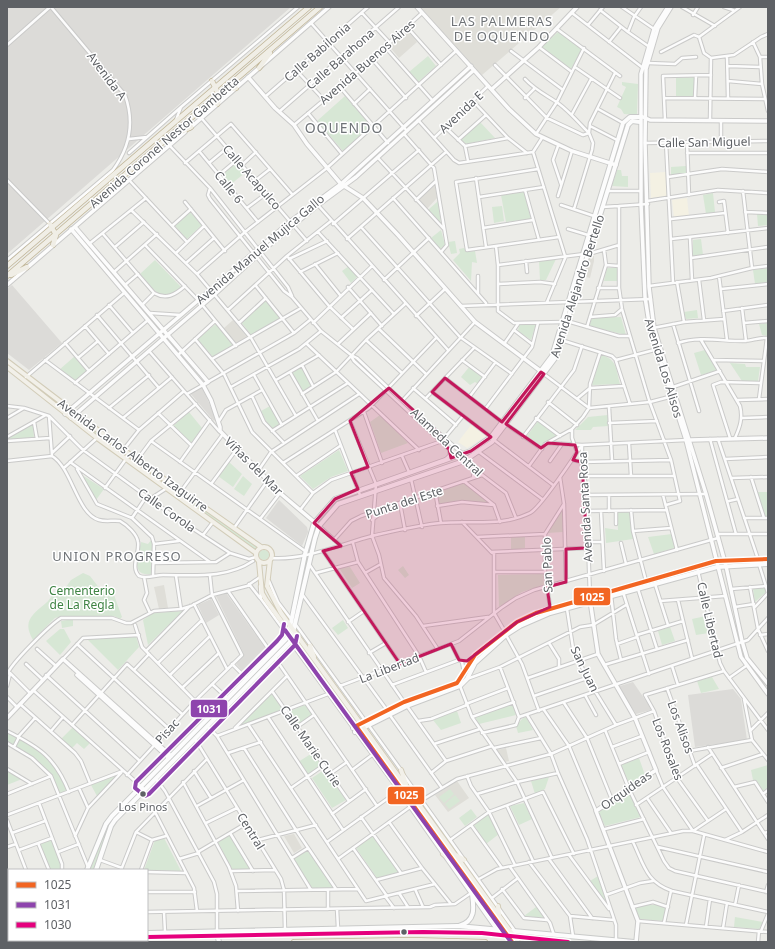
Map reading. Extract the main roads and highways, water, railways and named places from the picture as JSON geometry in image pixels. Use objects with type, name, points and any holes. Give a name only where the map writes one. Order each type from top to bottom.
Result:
[{"type":"highway","name":"Avenida Coronel Nestor Gambetta","points":[[7,266],[51,226],[309,7]]},
{"type":"highway","name":"Avenida Coronel Nestor Gambetta","points":[[7,276],[320,7]]},
{"type":"highway","points":[[259,68],[273,48]]},
{"type":"highway","points":[[217,104],[219,94],[214,88],[212,81],[224,90],[236,88]]},
{"type":"highway","points":[[168,138],[191,127]]},
{"type":"highway","points":[[51,226],[56,235],[53,244]]},
{"type":"highway","points":[[7,276],[27,267]]},
{"type":"highway","points":[[260,935],[271,930]]},
{"type":"highway","points":[[148,937],[217,933],[260,935],[419,930],[509,934],[513,939],[568,942]]},
{"type":"highway","points":[[236,931],[244,934]]},
{"type":"highway","points":[[294,942],[485,942]]},
{"type":"main road","name":"Avenida Alejandro Bertello","points":[[292,625],[302,594],[310,554],[319,526],[338,504],[360,495],[464,460],[478,452],[493,438],[542,373],[559,340],[585,253],[607,192],[613,164],[617,140],[623,122],[630,117],[643,118],[632,121],[628,125],[613,164],[594,216],[588,235],[585,253]]},
{"type":"main road","name":"Avenida Carlos Alberto Izaguirre","points":[[7,361],[137,460],[261,548]]},
{"type":"main road","name":"Avenida Carlos Alberto Izaguirre","points":[[8,370],[23,379],[65,414],[126,459],[214,521],[255,557]]},
{"type":"main road","name":"Avenida Alejandro Bertello","points":[[292,625],[291,619],[305,553],[314,523],[335,499],[358,489],[471,451],[493,438]]},
{"type":"main road","points":[[96,869],[113,822],[208,726],[247,679],[291,641],[290,634],[292,625],[268,592],[268,574],[271,559],[269,549],[261,548],[255,557],[259,562],[262,593],[290,634],[313,666],[409,790],[456,864],[504,930],[509,934]]},
{"type":"main road","points":[[259,562],[265,563],[271,559]]},
{"type":"main road","points":[[506,633],[529,621],[611,596],[717,567],[759,562],[768,559]]},
{"type":"main road","points":[[360,726],[404,702],[445,689],[460,686],[467,679],[475,663],[491,646],[527,616],[550,607],[716,562],[759,562],[768,564]]},
{"type":"main road","points":[[88,869],[108,820],[170,757],[229,701],[273,656],[290,634]]},
{"type":"main road","points":[[290,634],[316,661],[390,771],[455,854],[500,917],[509,934]]},
{"type":"main road","points":[[310,646],[316,661]]},
{"type":"main road","points":[[388,712],[407,706],[457,683],[465,673],[470,660],[491,646]]},
{"type":"main road","points":[[301,656],[313,666]]},
{"type":"main road","points":[[401,770],[409,790]]},
{"type":"main road","points":[[390,771],[398,791]]},
{"type":"main road","points":[[443,854],[456,864]]},
{"type":"main road","points":[[455,854],[464,860]]},
{"type":"main road","points":[[458,926],[467,922],[473,915],[474,906],[471,893]]},
{"type":"main road","points":[[498,906],[500,917]]},
{"type":"main road","points":[[493,925],[498,922]]},
{"type":"main road","points":[[420,941],[419,930],[458,926],[504,930]]},
{"type":"main road","points":[[148,932],[217,933],[236,931],[338,929],[410,930],[411,941]]},
{"type":"main road","points":[[509,934],[516,932],[635,942]]},
{"type":"main road","points":[[215,942],[217,933]]},
{"type":"main road","points":[[217,933],[220,942]]},
{"type":"main road","points":[[513,939],[518,942]]},
{"type":"place","name":"Los Pinos","points":[[143,794]]},
{"type":"district","name":"LAS PALMERAS DE OQUENDO","points":[[502,28]]},
{"type":"district","name":"OQUENDO","points":[[344,127]]},
{"type":"district","name":"UNION PROGRESO","points":[[117,556]]},
{"type":"park label","name":"Cementerio de La Regla","points":[[82,597]]}]
